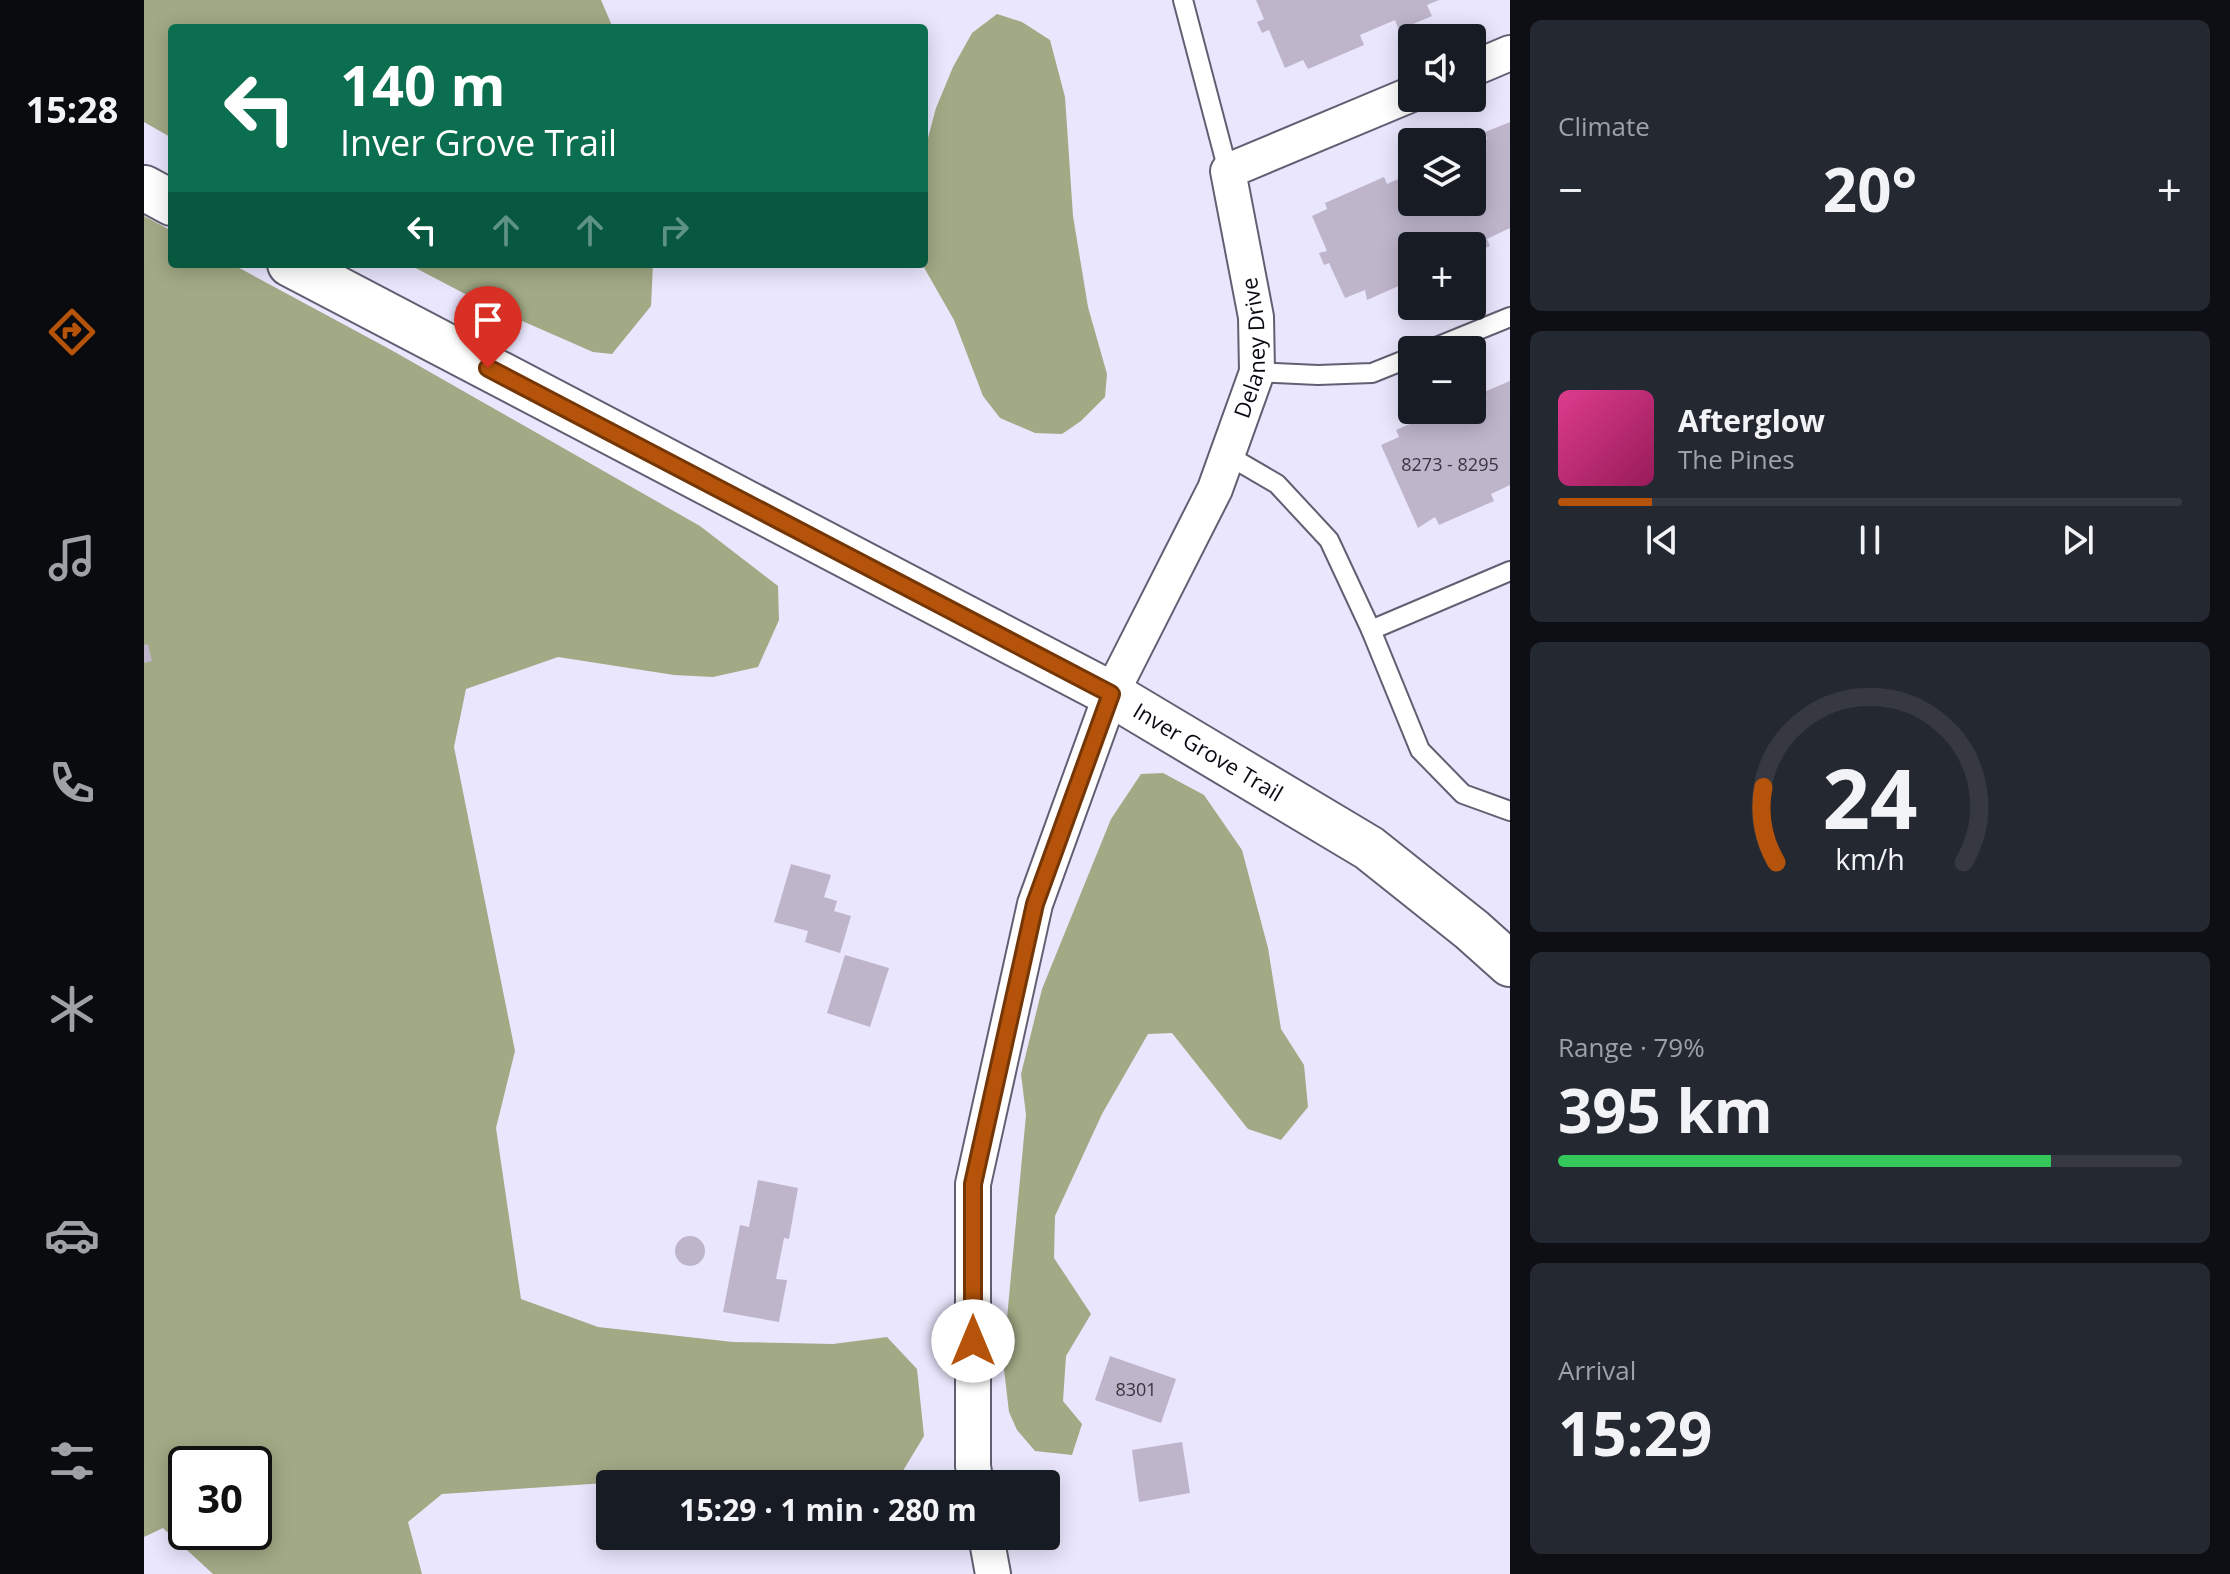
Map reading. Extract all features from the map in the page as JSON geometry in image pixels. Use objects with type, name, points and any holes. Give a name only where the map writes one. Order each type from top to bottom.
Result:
[{"type":"street","points":[[1486,63],[1510,53]]},
{"type":"street","points":[[1228,171],[1398,100]]},
{"type":"street","name":"Delaney Drive","points":[[974,1470],[973,1184],[1035,904],[1111,694],[1215,489],[1257,372],[1256,317],[1228,171]]},
{"type":"street","points":[[144,188],[168,201]]},
{"type":"street","name":"Inver Grove Trail","points":[[298,268],[1111,694],[1369,848],[1510,964]]},
{"type":"street","points":[[989,1550],[993,1574]]},
{"type":"lane","points":[[1183,0],[1228,171]]},
{"type":"lane","points":[[1463,336],[1510,317]]},
{"type":"lane","points":[[1257,372],[1318,375],[1372,373],[1398,363]]},
{"type":"lane","points":[[1229,456],[1277,484],[1329,540],[1371,630],[1420,750],[1463,794],[1510,811]]},
{"type":"lane","points":[[1371,630],[1510,571]]},
{"type":"green space","points":[[144,0],[601,0],[611,24],[168,24],[168,136],[144,122]]},
{"type":"green space","points":[[997,14],[1022,22],[1050,40],[1065,97],[1073,216],[1088,307],[1107,374],[1105,397],[1081,421],[1062,434],[1035,433],[1000,418],[983,396],[954,320],[924,268],[928,268],[928,138],[936,108],[953,67],[972,33]]},
{"type":"green space","points":[[144,216],[168,229],[168,268],[239,268],[393,351],[700,526],[778,586],[779,620],[758,667],[713,677],[674,675],[558,657],[466,689],[454,747],[515,1051],[496,1128],[521,1299],[598,1327],[733,1342],[833,1344],[887,1337],[917,1369],[924,1436],[903,1470],[596,1470],[596,1484],[442,1494],[408,1522],[422,1574],[213,1574],[187,1550],[272,1550],[272,1446],[168,1446],[168,1533],[163,1528],[144,1537]]},
{"type":"green space","points":[[416,268],[653,268],[651,306],[612,354],[593,352],[488,306]]},
{"type":"green space","points":[[1163,773],[1204,795],[1242,850],[1268,948],[1281,1029],[1304,1065],[1308,1107],[1281,1140],[1248,1129],[1172,1033],[1148,1034],[1102,1114],[1055,1216],[1054,1258],[1091,1314],[1066,1356],[1063,1401],[1082,1424],[1072,1455],[1035,1451],[1017,1430],[1009,1412],[1003,1361],[1026,1115],[1021,1074],[1042,989],[1111,819],[1141,774]]},
{"type":"building","points":[[1256,0],[1439,0],[1427,5],[1432,16],[1413,24],[1398,24],[1398,28],[1395,20],[1360,35],[1364,45],[1308,69],[1303,60],[1285,68],[1269,30],[1262,33],[1257,22],[1264,19]]},
{"type":"building","points":[[1510,122],[1510,228],[1487,239],[1490,246],[1486,248],[1486,232],[1398,232],[1398,286],[1367,300],[1365,290],[1345,298],[1329,263],[1324,265],[1319,253],[1327,251],[1312,216],[1327,209],[1325,203],[1384,177],[1387,184],[1398,179],[1398,216],[1486,216],[1486,132]]},
{"type":"building","points":[[1510,381],[1510,485],[1491,494],[1494,501],[1439,525],[1435,517],[1418,528],[1381,445],[1399,437],[1396,430],[1410,424],[1486,424],[1486,391]]},
{"type":"building","points":[[148,644],[152,661],[144,663],[144,645]]},
{"type":"building","points":[[791,864],[831,875],[824,897],[837,901],[834,911],[851,916],[840,953],[805,942],[808,931],[774,922]]},
{"type":"building","points":[[845,955],[889,968],[870,1027],[827,1013]]},
{"type":"building","points":[[758,1180],[798,1188],[789,1239],[784,1238],[776,1279],[787,1280],[779,1322],[723,1312],[740,1225],[749,1227]]},
{"type":"building","points":[[690,1236],[696,1237],[704,1245],[704,1257],[696,1265],[690,1266],[684,1265],[676,1257],[675,1251],[676,1245],[684,1237]]},
{"type":"building","points":[[1110,1356],[1176,1379],[1161,1423],[1095,1400]]},
{"type":"building","points":[[1182,1442],[1190,1493],[1139,1502],[1132,1450]]},
{"type":"route","points":[[488,368],[1111,694],[1035,904],[973,1184],[973,1341]]}]
